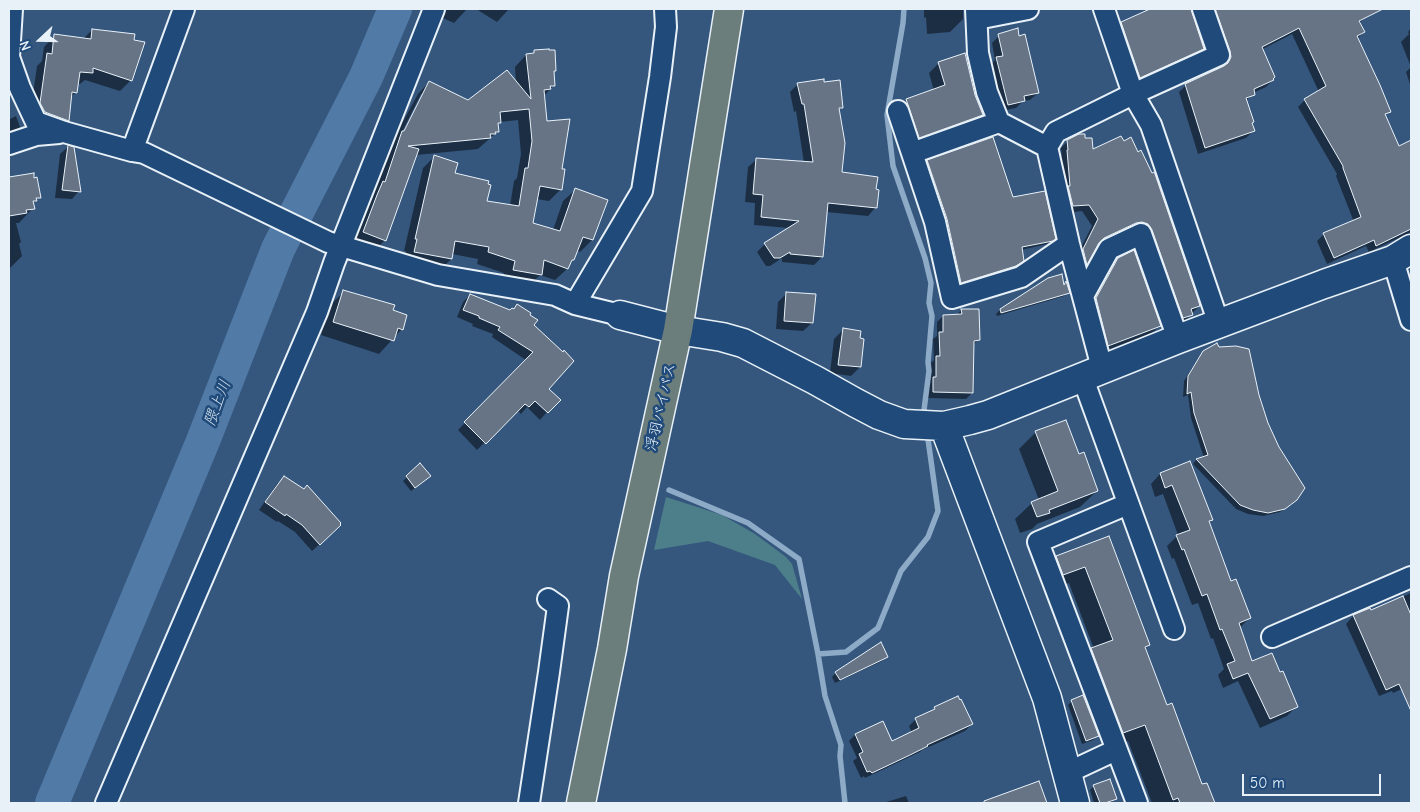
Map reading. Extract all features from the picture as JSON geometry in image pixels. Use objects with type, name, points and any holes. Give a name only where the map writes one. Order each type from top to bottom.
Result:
[{"type":"highway","name":"浮羽バイパス","points":[[582,803],[624,576],[678,330],[729,9]]},
{"type":"street","points":[[12,9],[9,56],[20,88],[36,122],[64,132],[138,152],[335,244],[438,275],[555,295],[575,304],[678,330],[722,337],[743,343],[816,380],[856,403],[904,424],[944,426],[988,414],[1092,372],[1402,254],[1411,320]]},
{"type":"street","points":[[138,152],[184,9]]},
{"type":"street","points":[[106,803],[317,312],[335,244],[434,9]]},
{"type":"street","points":[[575,304],[642,191],[660,77],[666,27],[665,9]]},
{"type":"street","points":[[1028,9],[976,14],[978,53],[987,92],[999,122],[1047,147]]},
{"type":"street","points":[[1104,9],[1133,94],[1150,125],[1219,324]]},
{"type":"street","points":[[1174,629],[1128,504],[1092,372],[1083,296],[1047,147],[1056,132],[1219,55],[1204,9]]},
{"type":"street","points":[[898,111],[935,222],[952,298],[1022,277],[1069,244]]},
{"type":"street","points":[[912,153],[999,122]]},
{"type":"street","points":[[9,144],[36,135],[64,132]]},
{"type":"street","points":[[1083,296],[1109,249],[1142,234],[1178,339]]},
{"type":"street","points":[[944,426],[1046,698],[1076,803]]},
{"type":"street","points":[[1128,504],[1038,542],[1137,803]]},
{"type":"street","points":[[1272,636],[1411,577]]},
{"type":"street","points":[[528,803],[558,606],[548,599]]},
{"type":"street","points":[[1067,773],[1116,750]]},
{"type":"green space","points":[[666,497],[722,515],[755,534],[786,557],[792,564],[802,599],[775,565],[708,541],[654,550]]},
{"type":"building","points":[[1150,9],[1191,9],[1204,49],[1140,78],[1121,22]]},
{"type":"building","points":[[1215,9],[1383,9],[1359,21],[1365,32],[1357,36],[1391,112],[1385,114],[1399,146],[1411,140],[1411,229],[1376,246],[1374,240],[1334,258],[1323,233],[1361,217],[1343,166],[1304,99],[1326,86],[1299,28],[1262,47],[1275,77],[1274,80],[1254,89],[1255,95],[1246,98],[1255,131],[1205,148],[1185,84],[1224,66],[1231,57]]},
{"type":"building","points":[[1018,28],[1019,36],[1025,34],[1039,93],[1024,96],[1025,101],[1008,105],[996,57],[1003,56],[998,34]]},
{"type":"building","points":[[92,29],[135,34],[134,40],[145,42],[132,81],[93,68],[93,73],[80,72],[77,93],[72,92],[69,121],[45,112],[40,103],[47,53],[52,54],[54,34],[91,39]]},
{"type":"building","points":[[534,50],[555,50],[556,71],[554,71],[555,86],[550,86],[551,89],[544,90],[547,121],[570,119],[562,169],[565,169],[562,190],[540,186],[533,223],[560,231],[575,188],[608,200],[593,240],[583,237],[574,260],[572,260],[568,269],[544,260],[542,275],[513,270],[515,261],[488,252],[489,247],[455,241],[452,259],[414,252],[417,239],[415,239],[434,155],[458,163],[455,173],[489,181],[488,184],[491,185],[487,201],[519,206],[525,168],[528,168],[532,141],[529,109],[500,112],[501,123],[498,123],[499,132],[490,134],[491,138],[408,146],[419,149],[386,241],[363,232],[383,181],[385,182],[402,131],[404,131],[429,81],[468,100],[507,70],[531,99],[526,54],[534,53]]},
{"type":"building","points":[[965,53],[975,95],[983,115],[919,138],[906,99],[945,85],[938,62]]},
{"type":"building","points":[[824,79],[824,82],[840,80],[843,108],[839,108],[845,143],[842,172],[878,177],[876,189],[879,190],[877,208],[828,203],[823,257],[790,254],[790,252],[780,258],[774,258],[764,243],[799,221],[761,217],[763,195],[753,194],[756,158],[813,162],[804,104],[802,104],[797,83]]},
{"type":"building","points":[[1079,134],[1085,134],[1085,138],[1092,138],[1093,149],[1121,136],[1124,141],[1131,137],[1138,152],[1141,150],[1152,173],[1154,172],[1155,174],[1198,299],[1200,306],[1191,309],[1193,315],[1183,318],[1152,230],[1148,224],[1136,223],[1104,238],[1099,243],[1087,265],[1083,249],[1098,219],[1089,205],[1073,206],[1068,186],[1070,186],[1067,140]]},
{"type":"building","points":[[993,137],[1013,197],[1045,191],[1056,239],[1022,247],[1024,261],[1016,266],[961,283],[947,219],[927,160]]},
{"type":"building","points":[[68,145],[74,147],[81,192],[62,190]]},
{"type":"building","points":[[34,173],[34,178],[37,177],[41,198],[36,198],[37,201],[33,201],[35,209],[26,210],[27,213],[9,216],[9,177]]},
{"type":"building","points":[[1134,250],[1161,326],[1108,346],[1096,298],[1118,258]]},
{"type":"building","points":[[1062,274],[1064,285],[1066,281],[1070,293],[1001,313],[1000,309],[1048,278]]},
{"type":"building","points":[[343,290],[395,305],[393,310],[407,315],[403,330],[398,328],[394,341],[333,322]]},
{"type":"building","points":[[786,292],[816,294],[813,323],[784,321]]},
{"type":"building","points":[[470,294],[510,310],[514,309],[517,304],[531,313],[530,315],[538,320],[534,325],[574,361],[549,389],[561,400],[548,413],[535,401],[529,407],[525,404],[486,444],[464,422],[533,352],[498,330],[500,327],[463,310]]},
{"type":"building","points":[[961,309],[979,309],[980,340],[974,341],[973,393],[933,392],[933,377],[936,377],[936,356],[940,356],[939,332],[943,332],[943,315],[962,314]]},
{"type":"building","points":[[843,328],[861,331],[860,338],[864,339],[861,367],[838,365]]},
{"type":"building","points":[[1217,343],[1219,347],[1236,346],[1249,349],[1259,395],[1268,423],[1279,447],[1305,488],[1297,500],[1285,509],[1268,513],[1240,505],[1196,459],[1208,455],[1194,413],[1191,392],[1187,394],[1188,376],[1203,351]]},
{"type":"building","points":[[1066,420],[1079,454],[1084,452],[1098,491],[1049,510],[1050,513],[1037,517],[1031,502],[1058,491],[1035,431]]},
{"type":"building","points":[[1190,461],[1213,520],[1209,521],[1231,581],[1236,579],[1251,618],[1239,623],[1252,661],[1272,653],[1280,672],[1283,671],[1298,707],[1270,719],[1248,673],[1233,679],[1227,664],[1235,661],[1222,629],[1220,630],[1207,594],[1202,596],[1184,549],[1182,550],[1176,535],[1190,530],[1172,485],[1165,488],[1160,473]]},
{"type":"building","points":[[420,463],[431,476],[415,488],[406,476]]},
{"type":"building","points":[[284,476],[304,489],[307,485],[341,523],[320,545],[302,525],[265,502]]},
{"type":"building","points":[[1109,536],[1150,645],[1145,647],[1167,705],[1172,703],[1202,784],[1207,783],[1215,803],[1180,803],[1178,798],[1173,800],[1145,725],[1123,733],[1091,648],[1113,640],[1085,567],[1063,575],[1056,556]]},
{"type":"building","points":[[1403,596],[1411,615],[1411,711],[1399,684],[1386,690],[1353,615],[1370,608],[1371,610]]},
{"type":"building","points":[[881,642],[888,657],[840,680],[835,672]]},
{"type":"building","points":[[1083,695],[1099,736],[1086,741],[1071,700]]},
{"type":"building","points":[[958,696],[973,724],[872,773],[870,771],[867,772],[859,754],[863,752],[855,734],[883,721],[892,741],[919,728],[915,718]]},
{"type":"building","points":[[1110,779],[1117,799],[1100,803],[1093,785]]},
{"type":"building","points":[[1039,781],[1047,803],[984,803],[984,801]]},
{"type":"waterway","name":"隈上川","points":[[52,803],[203,441],[278,249],[366,77],[395,9]]},
{"type":"waterway","points":[[904,9],[887,115],[893,166],[925,258],[931,283],[929,303],[932,316],[925,417]]},
{"type":"waterway","points":[[845,803],[840,756],[841,745],[825,696],[818,654],[846,652],[878,628],[901,571],[928,537],[938,511],[927,432]]},
{"type":"waterway","points":[[669,490],[748,523],[799,559],[818,654]]}]
